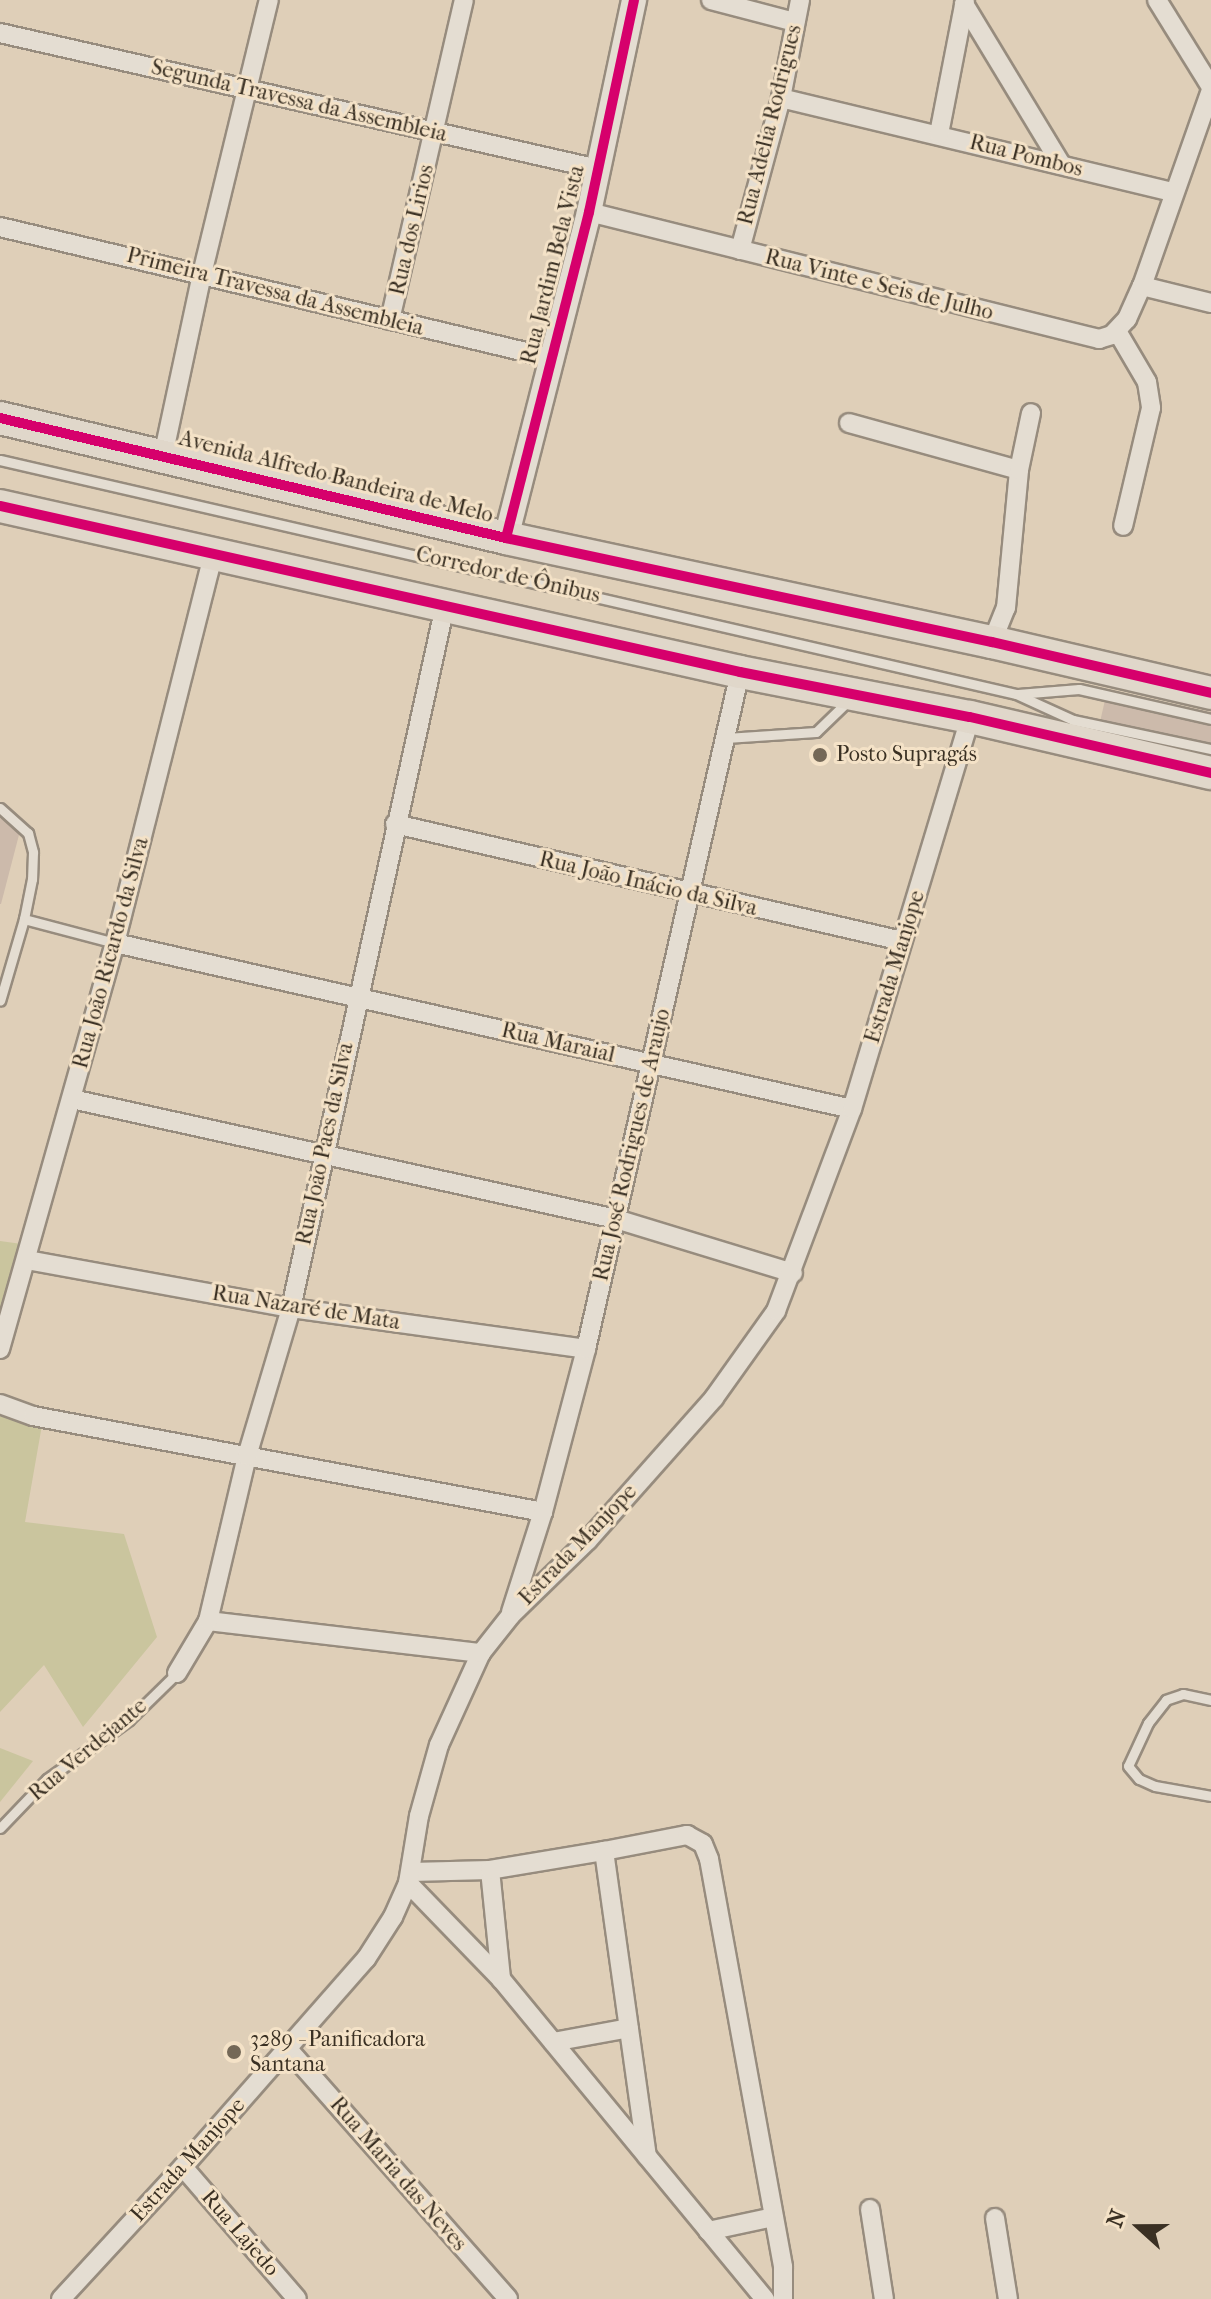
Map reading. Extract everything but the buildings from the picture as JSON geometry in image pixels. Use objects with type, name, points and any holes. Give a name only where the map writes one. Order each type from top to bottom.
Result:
[{"type":"highway","name":"Avenida Alfredo Bandeira de Melo","points":[[0,418],[506,538],[992,642],[1211,693]]},
{"type":"highway","points":[[0,506],[740,672],[970,717],[1211,773]]},
{"type":"main road","name":"Rua Jardim Bela Vista","points":[[506,538],[589,212],[634,0]]},
{"type":"street","points":[[163,456],[202,274],[269,0]]},
{"type":"street","name":"Rua dos Lirios","points":[[390,320],[464,0]]},
{"type":"street","points":[[711,0],[795,22]]},
{"type":"street","name":"Rua Adelia Rodrigues","points":[[740,250],[781,98],[800,0]]},
{"type":"street","points":[[939,134],[964,2]]},
{"type":"street","points":[[964,2],[1061,164]]},
{"type":"street","points":[[1123,526],[1151,408],[1143,373],[1117,331],[1127,319],[1142,286],[1211,88],[1161,2]]},
{"type":"street","name":"Segunda Travessa da Assembleia","points":[[0,33],[598,169]]},
{"type":"street","name":"Rua Pombos","points":[[781,98],[1174,192]]},
{"type":"street","name":"Rua Vinte e Seis de Julho","points":[[589,212],[1089,338],[1104,338],[1117,331]]},
{"type":"street","name":"Primeira Travessa da Assembleia","points":[[0,227],[551,358]]},
{"type":"street","points":[[1142,286],[1211,303]]},
{"type":"street","points":[[992,642],[1006,608],[1019,470],[1031,413]]},
{"type":"street","points":[[849,423],[1019,470]]},
{"type":"street","name":"Rua João Ricardo da Silva","points":[[0,1349],[115,943],[213,555]]},
{"type":"street","name":"Rua João Paes da Silva","points":[[177,1673],[208,1621],[247,1456],[291,1308],[322,1154],[445,606]]},
{"type":"street","name":"Rua José Rodrigues de Araujo","points":[[511,1615],[543,1512],[586,1349],[740,672]]},
{"type":"street","name":"Estrada Manjope","points":[[72,2295],[366,1959],[393,1917],[409,1878],[419,1816],[439,1745],[481,1653],[511,1615],[588,1540],[714,1398],[776,1311],[793,1273],[852,1109],[970,717]]},
{"type":"street","name":"Rua João Inácio da Silva","points":[[395,824],[691,895],[902,941]]},
{"type":"street","name":"Rua Maraial","points":[[115,943],[852,1109]]},
{"type":"street","points":[[72,1099],[616,1219],[793,1273]]},
{"type":"street","name":"Rua Nazaré de Mata","points":[[27,1260],[291,1308],[586,1349]]},
{"type":"street","points":[[0,1404],[33,1416],[543,1512]]},
{"type":"street","points":[[208,1621],[481,1653]]},
{"type":"street","points":[[409,1878],[490,1870],[687,1835],[703,1844],[715,1877],[783,2267],[783,2299]]},
{"type":"street","points":[[604,1851],[647,2159]]},
{"type":"street","points":[[490,1870],[501,1979]]},
{"type":"street","points":[[409,1878],[501,1979],[765,2299]]},
{"type":"street","points":[[553,2042],[629,2028]]},
{"type":"street","name":"Rua Maria das Neves","points":[[287,2048],[508,2299]]},
{"type":"street","name":"Rua Lajedo","points":[[183,2167],[297,2299]]},
{"type":"street","points":[[870,2209],[884,2299]]},
{"type":"street","points":[[708,2231],[774,2217]]},
{"type":"street","points":[[995,2218],[1008,2299]]},
{"type":"lane","name":"Corredor de Ônibus","points":[[0,460],[1016,694],[1073,720],[1211,749]]},
{"type":"lane","name":"Corredor de Ônibus","points":[[1016,694],[1079,689],[1211,719]]},
{"type":"lane","points":[[726,738],[816,732],[855,694]]},
{"type":"lane","points":[[0,808],[28,833],[33,852],[32,879],[24,919],[0,1001]]},
{"type":"lane","points":[[24,919],[115,943]]},
{"type":"lane","name":"Rua Verdejante","points":[[0,1828],[47,1779],[129,1720],[177,1673]]},
{"type":"lane","points":[[1211,1700],[1183,1694],[1166,1700],[1148,1723],[1128,1766],[1139,1779],[1155,1786],[1211,1796]]},
{"type":"shaded area","points":[[0,1241],[29,1245],[0,1315]]},
{"type":"shaded area","points":[[0,1414],[42,1425],[25,1522],[124,1534],[157,1637],[83,1727],[44,1665],[0,1712]]},
{"type":"shaded area","points":[[0,1748],[33,1761],[0,1802]]},
{"type":"cycle path","points":[[506,538],[589,212],[634,0]]},
{"type":"cycle path","points":[[0,418],[506,538],[992,642],[1211,693]]},
{"type":"cycle path","points":[[0,506],[740,672],[970,717],[1211,773]]},
{"type":"place","name":"Posto Supragás","points":[[820,755]]},
{"type":"place","name":"3289 - Panificadora Santana","points":[[234,2052]]}]
